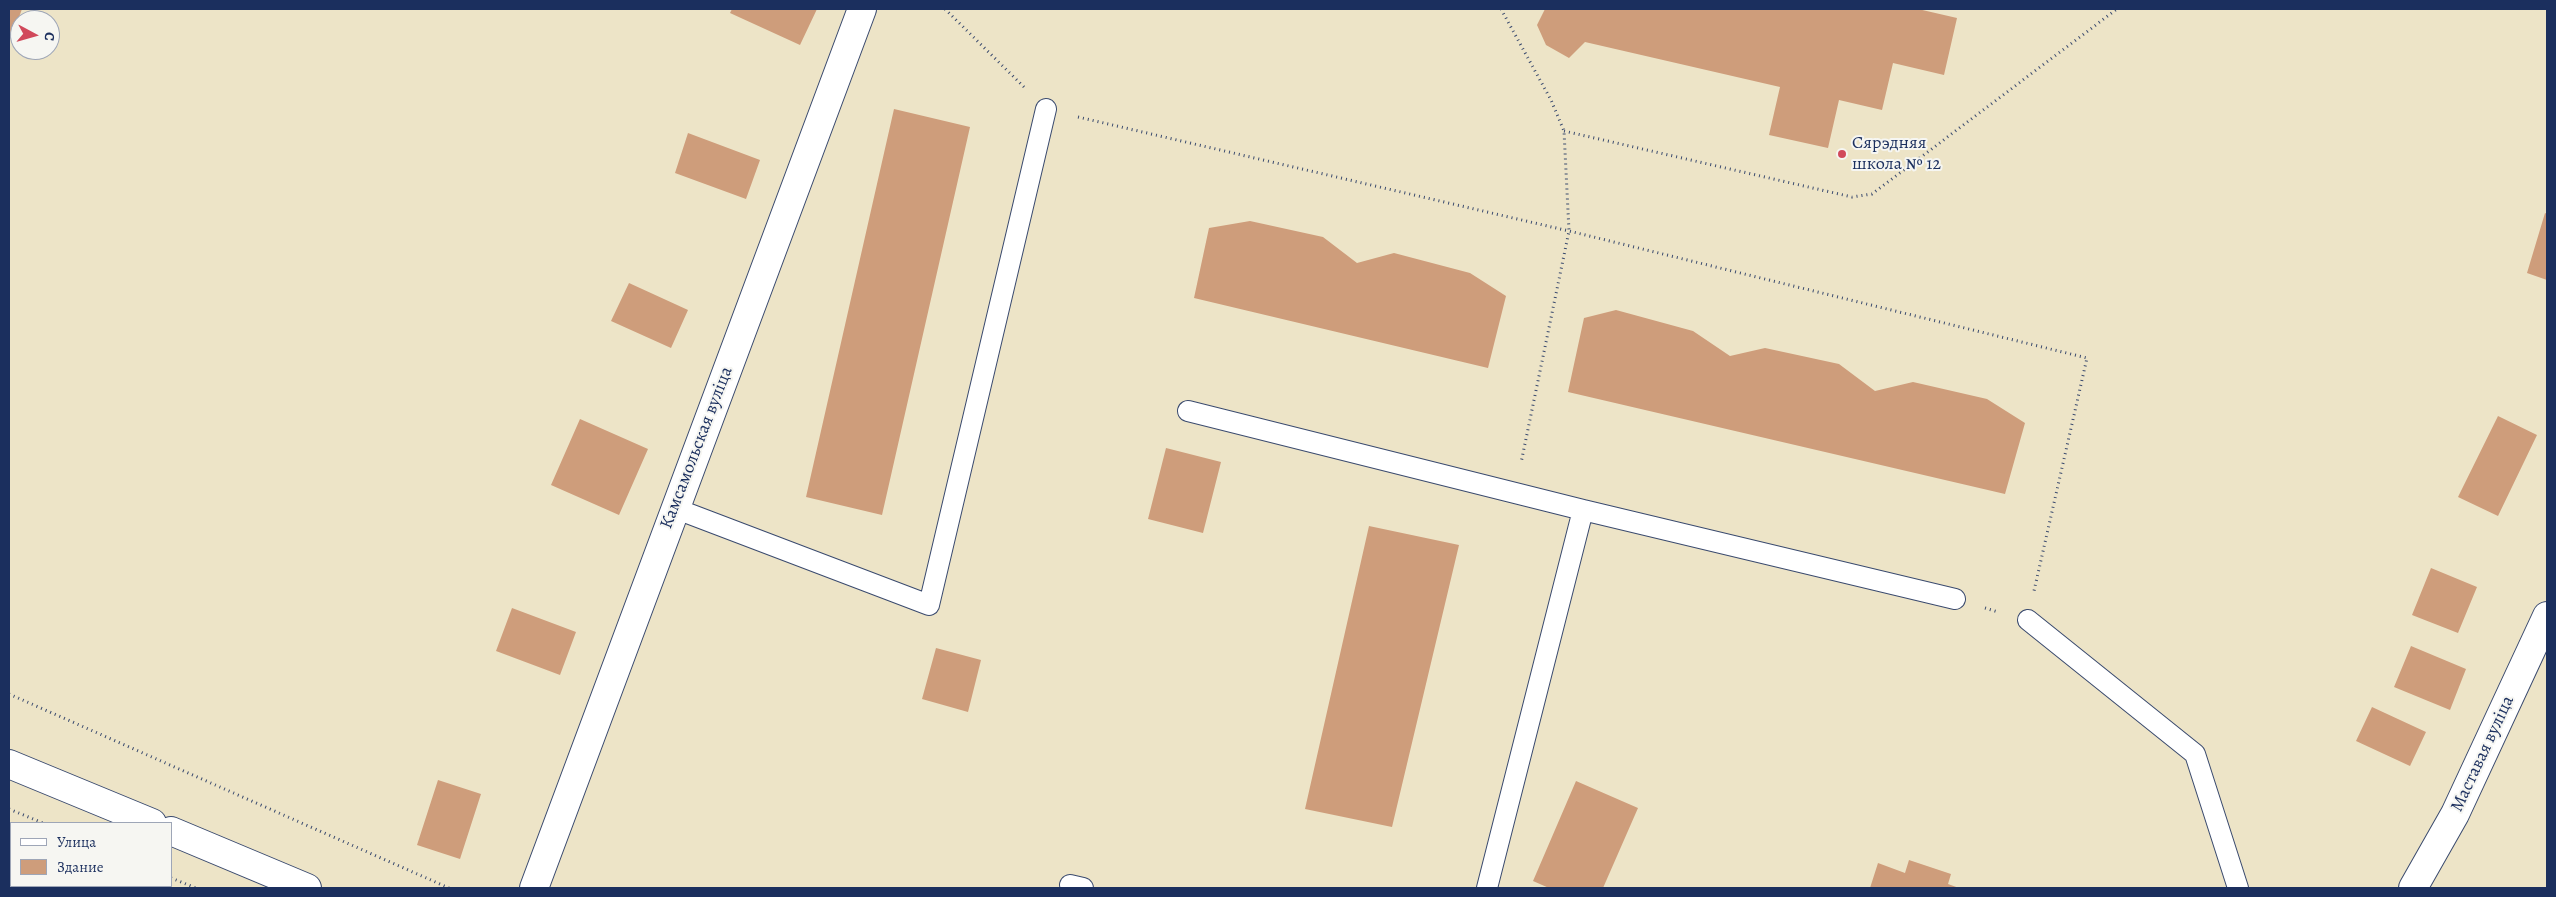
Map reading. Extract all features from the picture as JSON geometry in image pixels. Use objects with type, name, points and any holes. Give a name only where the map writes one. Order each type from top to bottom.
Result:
[{"type":"street","name":"Камсамольская вуліца","points":[[534,888],[674,508],[862,9]]},
{"type":"street","name":"Маставая вуліца","points":[[2413,888],[2455,814],[2547,616]]},
{"type":"street","points":[[9,764],[150,822]]},
{"type":"street","points":[[172,831],[307,888]]},
{"type":"lane","points":[[674,508],[929,605],[1046,109]]},
{"type":"lane","points":[[1188,411],[1583,510],[1955,599]]},
{"type":"lane","points":[[1487,888],[1583,510]]},
{"type":"lane","points":[[2028,620],[2195,754],[2238,888]]},
{"type":"path","points":[[945,9],[1046,109],[1569,231],[2087,358],[2028,620],[1955,599]]},
{"type":"path","points":[[1501,9],[1551,100],[1564,131],[1569,231],[1515,493]]},
{"type":"path","points":[[1564,131],[1852,197],[1872,194],[2117,9]]},
{"type":"path","points":[[9,694],[449,888]]},
{"type":"path","points":[[9,809],[41,822]]},
{"type":"path","points":[[172,878],[196,888]]},
{"type":"building","points":[[9,9],[22,9],[10,10],[9,35]]},
{"type":"building","points":[[732,9],[817,9],[800,45],[730,13]]},
{"type":"building","points":[[1545,9],[1918,9],[1957,18],[1944,75],[1893,63],[1882,110],[1839,100],[1828,148],[1769,135],[1780,87],[1585,42],[1569,58],[1546,45],[1537,25]]},
{"type":"building","points":[[894,109],[970,127],[882,515],[806,497]]},
{"type":"building","points":[[688,133],[760,160],[746,199],[675,173]]},
{"type":"building","points":[[2545,213],[2547,214],[2547,280],[2527,273]]},
{"type":"building","points":[[1250,221],[1323,237],[1357,263],[1394,253],[1470,273],[1506,296],[1488,368],[1194,298],[1209,228]]},
{"type":"building","points":[[629,283],[688,310],[671,348],[611,321]]},
{"type":"building","points":[[1616,310],[1693,331],[1730,356],[1765,348],[1839,364],[1875,391],[1913,382],[1987,399],[2025,423],[2005,494],[1568,392],[1584,318]]},
{"type":"building","points":[[2498,416],[2537,435],[2498,516],[2458,497]]},
{"type":"building","points":[[580,419],[648,449],[619,515],[551,485]]},
{"type":"building","points":[[1166,448],[1221,462],[1203,533],[1148,519]]},
{"type":"building","points":[[1369,526],[1459,545],[1392,827],[1305,809]]},
{"type":"building","points":[[2431,568],[2477,587],[2458,633],[2412,615]]},
{"type":"building","points":[[512,608],[576,632],[560,675],[496,651]]},
{"type":"building","points":[[2411,646],[2466,669],[2450,710],[2394,687]]},
{"type":"building","points":[[936,648],[981,660],[968,712],[922,699]]},
{"type":"building","points":[[2372,707],[2426,732],[2410,766],[2356,741]]},
{"type":"building","points":[[438,780],[481,794],[460,859],[417,845]]},
{"type":"building","points":[[1576,781],[1638,808],[1603,888],[1549,888],[1533,881]]},
{"type":"building","points":[[9,850],[10,887],[54,887],[54,888],[9,888]]},
{"type":"building","points":[[1909,860],[1951,874],[1948,884],[1959,888],[1870,888],[1878,863],[1905,873]]},
{"type":"place","name":"Сярэдняя школа № 12","points":[[1842,154]]}]
